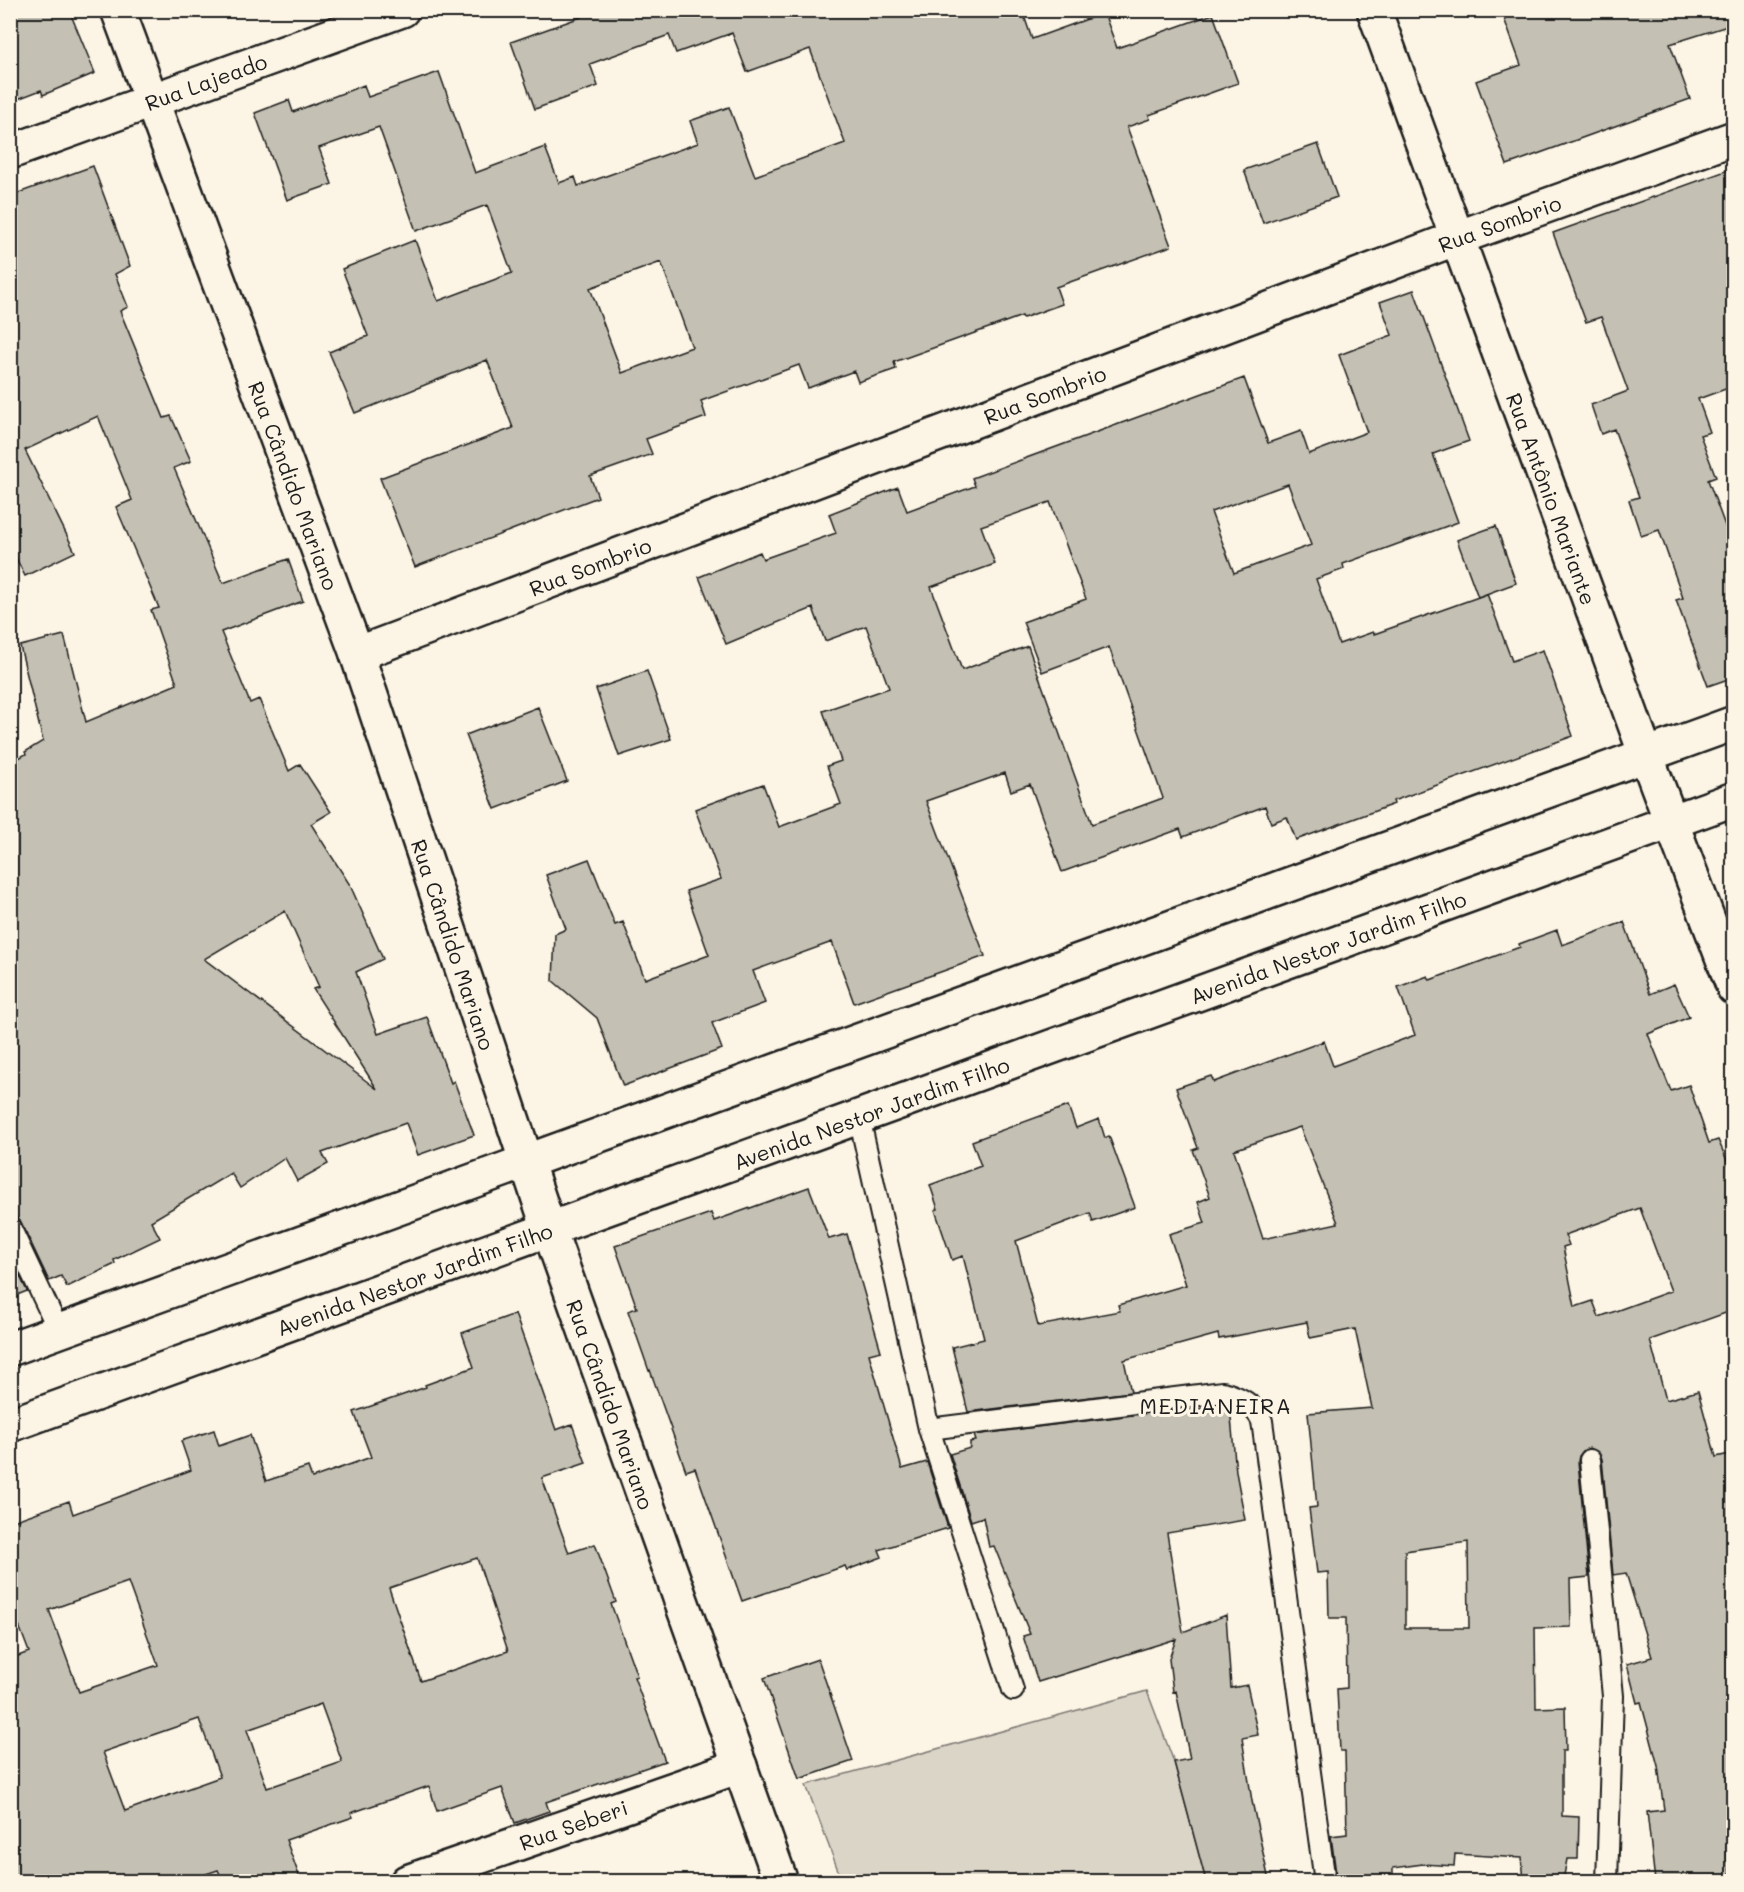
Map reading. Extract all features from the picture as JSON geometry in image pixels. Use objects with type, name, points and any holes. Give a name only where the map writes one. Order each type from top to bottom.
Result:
[{"type":"street","name":"Rua Cândido Mariano","points":[[118,10],[357,654],[549,1229],[781,1881]]},
{"type":"street","name":"Rua Lajeado","points":[[10,152],[402,10]]},
{"type":"street","name":"Rua Antônio Mariante","points":[[1374,10],[1734,988]]},
{"type":"street","name":"Rua Sombrio","points":[[357,654],[1457,238],[1734,138]]},
{"type":"street","points":[[10,1349],[1734,723]]},
{"type":"street","name":"Avenida Nestor Jardim Filho","points":[[10,1425],[1734,799]]},
{"type":"street","name":"Rua Seberi","points":[[407,1881],[740,1766]]},
{"type":"lane","points":[[859,1117],[930,1429],[1013,1690]]},
{"type":"lane","points":[[10,1227],[59,1331]]},
{"type":"lane","points":[[930,1429],[1223,1392],[1239,1397],[1257,1410],[1262,1421],[1325,1881]]},
{"type":"lane","points":[[1590,1460],[1613,1696],[1607,1881]]},
{"type":"shaded area","points":[[1147,1691],[1174,1762],[1206,1881],[842,1881],[806,1785]]},
{"type":"building","points":[[10,10],[69,10],[95,73],[43,95],[41,90],[10,102]]},
{"type":"building","points":[[578,10],[1022,10],[1032,39],[1104,13],[1117,48],[1213,14],[1238,83],[1149,115],[1150,119],[1127,127],[1171,246],[1056,287],[1062,304],[894,362],[896,369],[858,382],[854,371],[808,388],[799,365],[701,401],[706,417],[646,439],[652,454],[590,476],[598,497],[415,567],[380,478],[513,428],[487,360],[355,413],[329,352],[368,336],[342,269],[415,240],[438,301],[512,273],[487,205],[416,231],[379,127],[319,148],[332,184],[287,200],[255,113],[289,100],[293,112],[364,85],[368,97],[439,72],[475,173],[545,147],[559,183],[575,177],[578,186],[698,143],[690,121],[729,107],[755,176],[845,143],[810,49],[747,72],[732,33],[676,53],[669,35],[590,64],[598,86],[535,109],[511,42],[581,17]],"holes":[[[661,262],[692,347],[622,373],[590,288]]]},
{"type":"building","points":[[1501,10],[1734,10],[1734,24],[1670,44],[1690,99],[1507,165],[1476,81],[1521,65]]},
{"type":"building","points":[[1318,144],[1337,197],[1263,223],[1244,170]]},
{"type":"building","points":[[93,166],[130,266],[115,274],[128,307],[120,311],[164,418],[171,416],[191,461],[174,468],[223,583],[288,559],[303,601],[221,632],[250,703],[259,699],[289,771],[300,764],[331,812],[311,824],[350,885],[383,959],[356,972],[378,1034],[427,1017],[451,1083],[454,1081],[474,1135],[418,1155],[406,1123],[322,1153],[328,1164],[297,1181],[285,1158],[240,1188],[231,1173],[151,1221],[160,1238],[114,1260],[115,1264],[67,1287],[61,1276],[49,1281],[21,1222],[10,1215],[10,763],[43,741],[20,646],[64,635],[86,722],[177,684],[151,610],[159,608],[116,507],[132,500],[98,416],[25,450],[75,552],[25,576],[10,546],[10,196]],"holes":[[[285,911],[319,987],[313,989],[377,1089],[204,959]]]},
{"type":"building","points":[[1734,168],[1734,386],[1698,399],[1710,432],[1700,435],[1716,477],[1708,480],[1734,550],[1734,677],[1708,686],[1676,600],[1683,598],[1659,530],[1641,536],[1629,500],[1639,497],[1614,429],[1601,434],[1591,405],[1628,391],[1601,317],[1586,322],[1553,233]]},
{"type":"building","points":[[1414,290],[1469,441],[1433,454],[1458,522],[1343,564],[1344,569],[1316,579],[1339,644],[1487,594],[1512,661],[1543,650],[1573,736],[1393,801],[1394,804],[1296,840],[1287,817],[1271,823],[1265,806],[1183,837],[1180,829],[1062,872],[1030,784],[1011,791],[1005,773],[926,801],[985,956],[854,1003],[832,942],[753,971],[765,1003],[712,1023],[722,1049],[623,1086],[597,1018],[553,981],[555,934],[566,929],[546,875],[589,859],[615,925],[623,922],[645,979],[709,955],[686,891],[721,879],[695,809],[763,784],[779,827],[841,804],[827,766],[841,761],[823,711],[889,688],[866,626],[825,641],[813,608],[726,644],[699,577],[760,552],[763,559],[836,533],[829,514],[898,487],[907,511],[975,486],[972,478],[1244,378],[1268,443],[1301,431],[1309,454],[1367,432],[1339,355],[1392,335],[1380,302]],"holes":[[[1288,484],[1311,545],[1234,573],[1211,512]],[[1050,502],[1086,599],[1023,622],[1042,672],[1109,647],[1163,798],[1092,824],[1028,646],[962,670],[931,587],[995,564],[981,526]]]},
{"type":"building","points":[[1496,526],[1516,583],[1478,597],[1457,540]]},
{"type":"building","points":[[647,671],[671,739],[619,756],[596,689]]},
{"type":"building","points":[[538,707],[567,781],[495,809],[466,735]]},
{"type":"building","points":[[1624,922],[1650,994],[1674,984],[1689,1017],[1648,1034],[1671,1091],[1689,1085],[1709,1143],[1718,1140],[1734,1176],[1734,1310],[1650,1340],[1666,1400],[1698,1391],[1716,1457],[1734,1453],[1734,1845],[1727,1846],[1731,1881],[1655,1881],[1647,1812],[1664,1810],[1658,1766],[1641,1702],[1637,1703],[1627,1664],[1652,1657],[1626,1573],[1613,1575],[1602,1459],[1599,1453],[1589,1448],[1583,1451],[1578,1461],[1589,1577],[1570,1579],[1571,1627],[1535,1628],[1536,1708],[1565,1707],[1566,1751],[1562,1751],[1562,1816],[1579,1817],[1578,1859],[1567,1859],[1563,1881],[1524,1881],[1522,1858],[1455,1854],[1454,1866],[1423,1864],[1393,1868],[1393,1881],[1337,1881],[1331,1836],[1347,1834],[1345,1751],[1340,1751],[1337,1689],[1347,1688],[1346,1618],[1329,1618],[1328,1572],[1317,1573],[1309,1508],[1317,1507],[1308,1413],[1372,1408],[1355,1329],[1310,1338],[1307,1322],[1219,1339],[1218,1334],[1124,1360],[1131,1392],[968,1412],[952,1347],[984,1339],[963,1256],[952,1260],[935,1210],[938,1209],[930,1185],[981,1166],[972,1141],[1068,1106],[1076,1128],[1099,1119],[1105,1138],[1109,1136],[1135,1207],[1093,1222],[1090,1213],[1016,1241],[1038,1326],[1120,1311],[1118,1305],[1186,1285],[1169,1234],[1205,1223],[1198,1202],[1210,1197],[1193,1150],[1198,1148],[1176,1088],[1211,1076],[1214,1082],[1324,1041],[1333,1066],[1415,1035],[1398,987],[1428,976],[1430,980],[1520,947],[1519,944],[1557,930],[1562,945]],"holes":[[[1300,1127],[1338,1223],[1263,1239],[1234,1150]],[[1640,1208],[1671,1291],[1599,1317],[1593,1301],[1575,1307],[1563,1247],[1569,1245],[1565,1235]],[[1468,1542],[1469,1628],[1405,1628],[1405,1551]]]},
{"type":"building","points":[[809,1187],[829,1239],[847,1234],[881,1351],[869,1354],[902,1469],[927,1462],[948,1528],[879,1550],[882,1557],[847,1570],[845,1566],[742,1601],[695,1468],[686,1471],[649,1371],[628,1311],[637,1308],[615,1246],[711,1213],[714,1221]]},
{"type":"building","points":[[10,1256],[27,1291],[10,1298]]},
{"type":"building","points":[[515,1314],[556,1430],[572,1424],[586,1463],[542,1478],[569,1553],[595,1544],[616,1602],[611,1604],[637,1676],[634,1677],[665,1761],[546,1802],[549,1811],[515,1823],[502,1788],[437,1811],[429,1786],[351,1813],[353,1817],[286,1840],[301,1881],[223,1881],[218,1870],[185,1881],[10,1881],[10,1659],[29,1652],[10,1602],[10,1522],[69,1501],[73,1514],[191,1470],[181,1441],[214,1430],[219,1446],[250,1435],[266,1481],[308,1467],[312,1478],[371,1457],[354,1412],[426,1387],[425,1385],[474,1367],[462,1333]],"holes":[[[477,1558],[508,1651],[421,1681],[389,1588]],[[128,1582],[158,1665],[79,1692],[49,1610]],[[321,1704],[342,1762],[267,1788],[247,1730]],[[199,1719],[220,1777],[125,1811],[103,1752]]]},
{"type":"building","points":[[1230,1407],[1236,1472],[1245,1520],[1167,1533],[1183,1632],[1226,1615],[1231,1688],[1247,1685],[1258,1735],[1242,1738],[1252,1801],[1269,1881],[1206,1881],[1174,1762],[1190,1759],[1176,1691],[1173,1692],[1169,1659],[1176,1639],[1038,1682],[1023,1636],[1030,1634],[994,1546],[989,1547],[983,1517],[971,1521],[950,1454],[970,1448],[970,1442],[976,1441],[974,1435],[1149,1413]]},
{"type":"building","points":[[818,1659],[853,1761],[799,1779],[764,1678]]},
{"type":"district","name":"MEDIANEIRA","points":[[1216,1405]]}]
